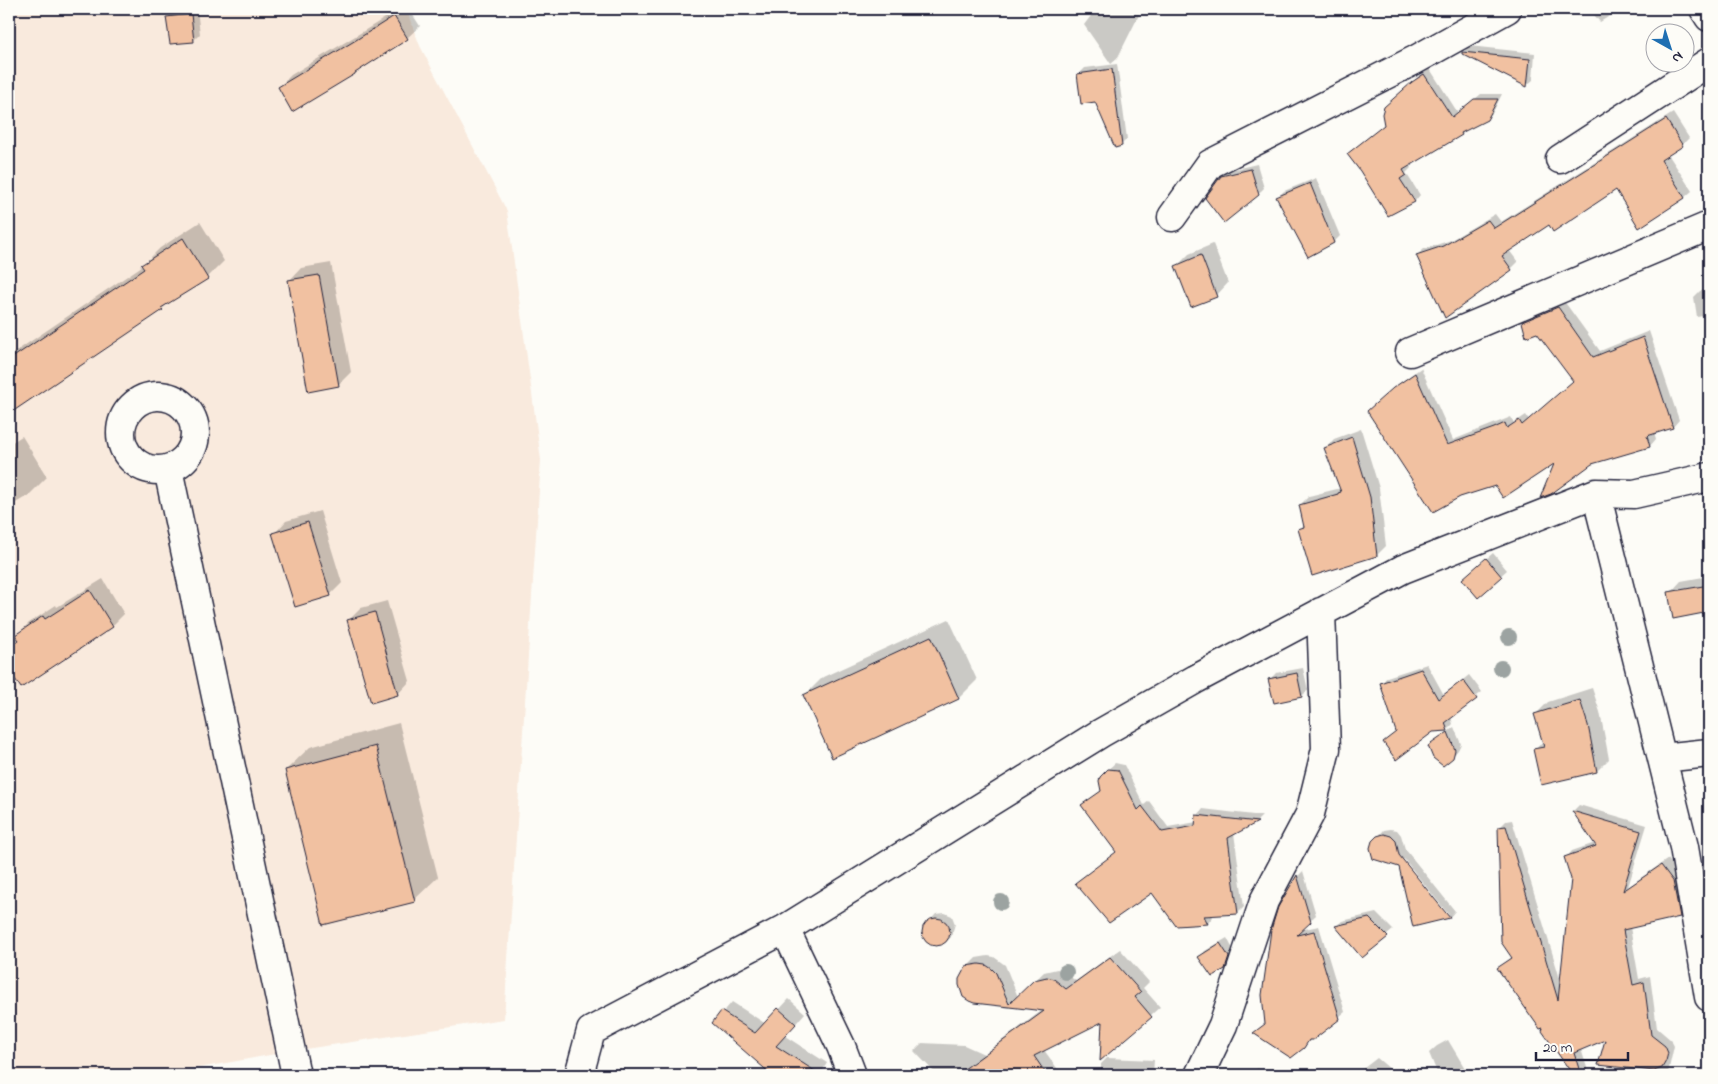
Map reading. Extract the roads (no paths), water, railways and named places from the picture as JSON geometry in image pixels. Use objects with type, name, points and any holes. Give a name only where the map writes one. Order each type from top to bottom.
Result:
[{"type":"street","points":[[1172,218],[1210,164],[1415,60],[1507,9]]},
{"type":"street","points":[[1704,9],[1709,17]]},
{"type":"street","points":[[1560,159],[1709,62]]},
{"type":"street","points":[[1410,352],[1709,226]]},
{"type":"street","points":[[168,470],[296,1075]]},
{"type":"street","points":[[579,1075],[591,1031],[785,929],[1101,733],[1196,679],[1321,612],[1403,569],[1596,493],[1634,494],[1709,477]]},
{"type":"street","points":[[1596,493],[1684,847],[1709,997]]},
{"type":"street","points":[[1199,1075],[1222,1025],[1264,901],[1310,814],[1326,749],[1321,612]]},
{"type":"street","points":[[1662,758],[1709,753]]},
{"type":"street","points":[[785,929],[841,1046],[852,1075]]}]
